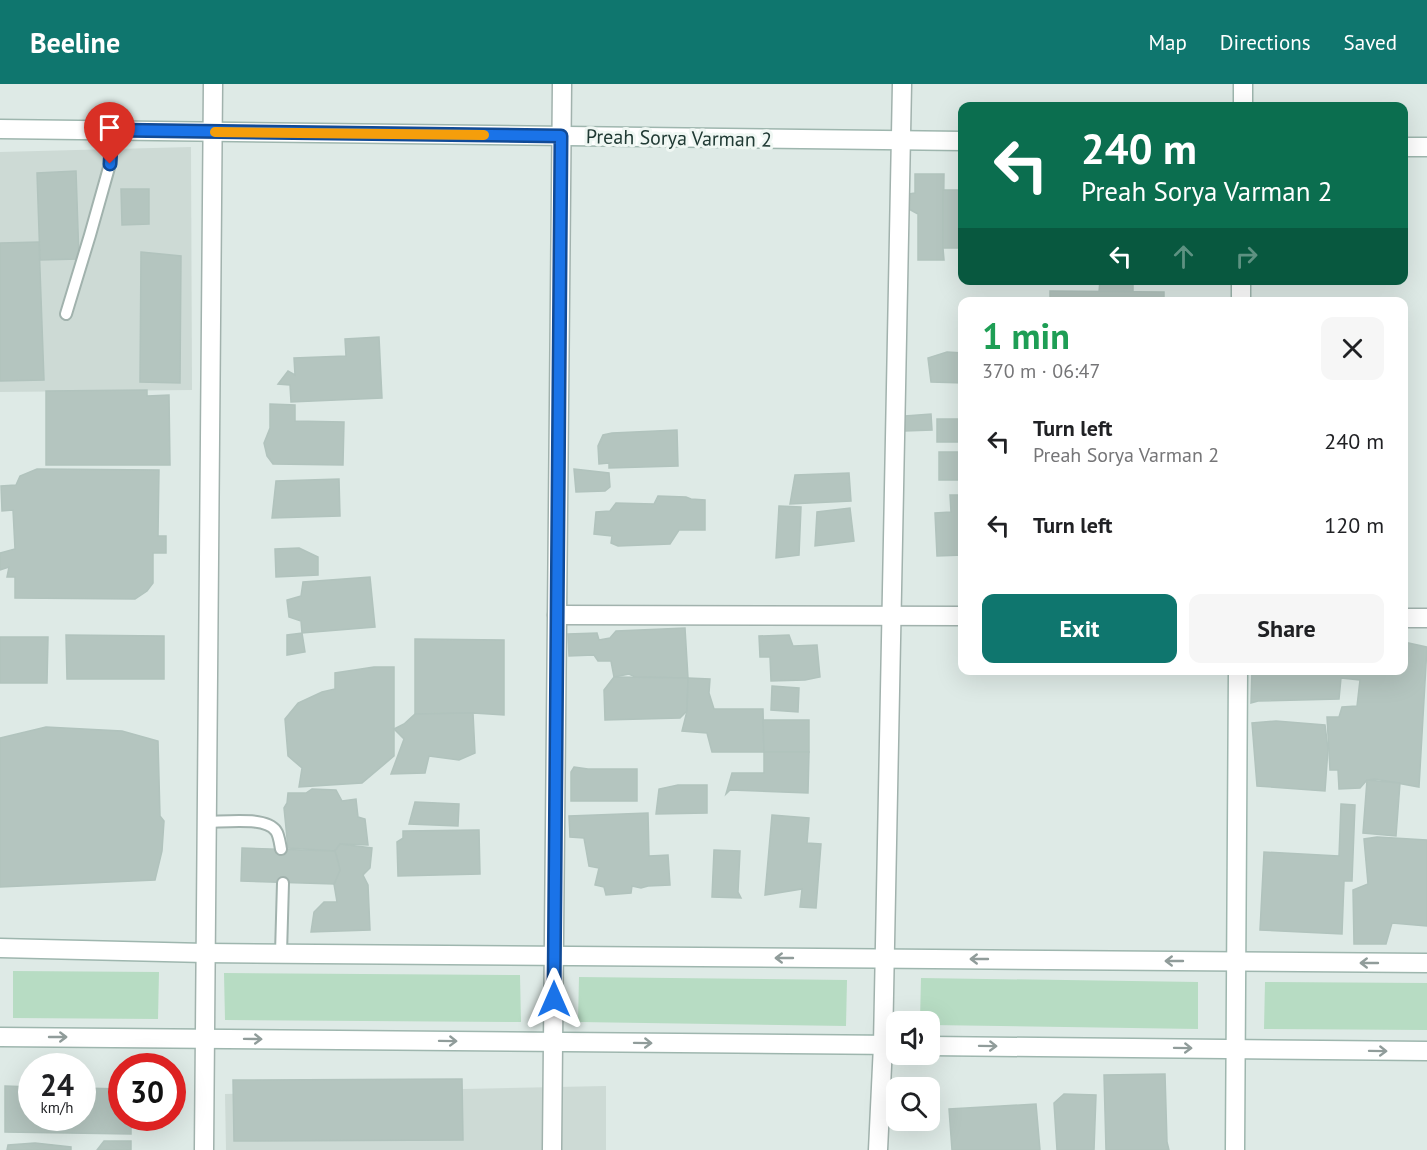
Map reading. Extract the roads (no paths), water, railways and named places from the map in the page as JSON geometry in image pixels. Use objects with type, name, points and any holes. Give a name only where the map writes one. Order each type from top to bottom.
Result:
[{"type":"street","points":[[204,1150],[213,84]]},
{"type":"street","points":[[552,1150],[562,84]]},
{"type":"street","points":[[888,1011],[885,958],[902,84]]},
{"type":"street","points":[[1243,84],[1243,102]]},
{"type":"street","name":"Preah Sorya Varman 2","points":[[0,129],[958,141]]},
{"type":"street","points":[[1408,147],[1427,147]]},
{"type":"street","points":[[557,615],[958,616]]},
{"type":"street","points":[[1408,618],[1427,618]]},
{"type":"street","points":[[1235,1150],[1238,675]]},
{"type":"street","points":[[0,948],[205,953],[1427,963]]},
{"type":"street","points":[[0,1037],[886,1045]]},
{"type":"street","points":[[940,1046],[1427,1051]]},
{"type":"street","points":[[878,1150],[888,1065]]},
{"type":"lane","points":[[66,314],[110,164],[112,130]]},
{"type":"lane","points":[[206,822],[259,821],[276,831],[281,849]]},
{"type":"lane","points":[[281,953],[283,883]]}]
